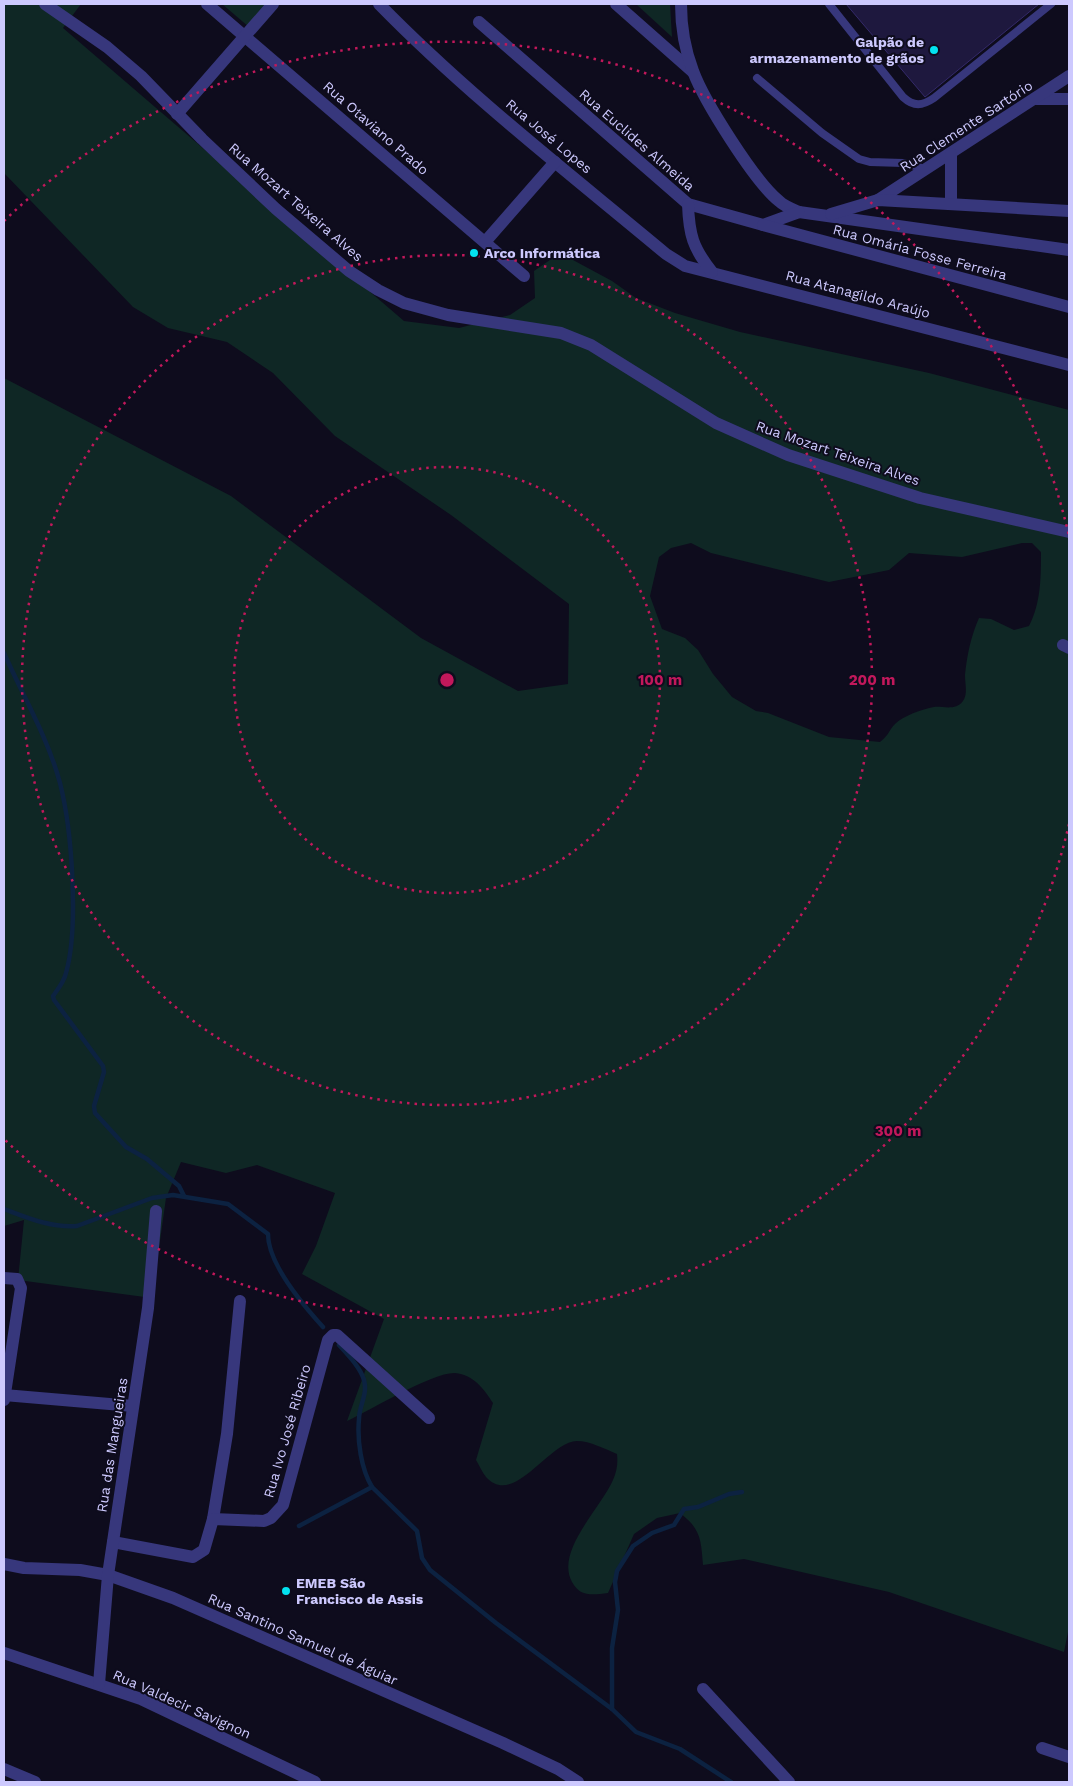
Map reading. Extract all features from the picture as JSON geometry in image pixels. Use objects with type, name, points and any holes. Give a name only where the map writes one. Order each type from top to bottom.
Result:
[{"type":"street","name":"Rua Mozart Teixeira Alves","points":[[45,4],[107,46],[141,76],[177,114],[276,209],[328,253],[378,290],[404,303],[480,322],[561,333],[591,345],[614,357],[716,423],[788,455],[920,498],[1069,532]]},
{"type":"street","name":"Rua Otaviano Prado","points":[[207,4],[524,276]]},
{"type":"street","points":[[177,114],[273,4]]},
{"type":"street","name":"Rua José Lopes","points":[[380,4],[426,51],[666,254],[685,266],[712,272]]},
{"type":"street","points":[[616,4],[693,72]]},
{"type":"street","points":[[681,4],[686,46],[693,72],[718,118],[763,186],[779,202],[799,212],[1069,250]]},
{"type":"street","name":"Rua Euclides Almeida","points":[[478,22],[688,204],[763,225]]},
{"type":"street","name":"Rua Clemente Sartório","points":[[878,200],[1069,76]]},
{"type":"street","points":[[1036,99],[1069,99]]},
{"type":"street","points":[[951,154],[951,204]]},
{"type":"street","points":[[485,242],[555,162]]},
{"type":"street","points":[[826,215],[878,200],[1069,211]]},
{"type":"street","points":[[688,204],[691,238],[698,255],[712,272]]},
{"type":"street","points":[[763,225],[799,212]]},
{"type":"street","name":"Rua Omária Fosse Ferreira","points":[[763,225],[1069,307]]},
{"type":"street","name":"Rua Atanagildo Araújo","points":[[712,272],[1069,365]]},
{"type":"street","name":"Rua das Mangueiras","points":[[99,1684],[108,1575],[148,1308],[156,1211]]},
{"type":"street","points":[[4,1278],[16,1279],[21,1288],[4,1400]]},
{"type":"street","points":[[113,1542],[192,1557],[204,1550],[213,1519],[226,1434],[240,1301]]},
{"type":"street","name":"Rua Ivo José Ribeiro","points":[[213,1519],[264,1522],[271,1518],[283,1505],[328,1340],[331,1336],[337,1335],[428,1418]]},
{"type":"street","points":[[4,1395],[134,1406]]},
{"type":"street","name":"Rua Santino Samuel de Águiar","points":[[4,1564],[24,1568],[80,1570],[108,1575],[174,1598],[503,1743],[558,1769],[578,1782]]},
{"type":"street","name":"Rua Valdecir Savignon","points":[[4,1653],[141,1699],[315,1782]]},
{"type":"street","points":[[703,1689],[789,1782]]},
{"type":"street","points":[[1042,1748],[1069,1757]]},
{"type":"street","points":[[4,1769],[35,1782]]},
{"type":"lane","points":[[828,4],[902,97],[910,103],[918,105],[925,104],[934,98],[1051,4]]},
{"type":"lane","points":[[757,78],[822,133],[859,159],[870,162],[904,163],[928,169]]},
{"type":"green space","points":[[4,4],[81,4],[63,28],[404,321],[459,328],[510,315],[535,298],[534,271],[560,253],[612,281],[636,298],[675,313],[740,332],[929,373],[1069,410],[1069,1627],[1064,1652],[889,1592],[744,1559],[703,1565],[699,1536],[692,1524],[680,1513],[657,1518],[634,1534],[608,1593],[583,1593],[572,1582],[568,1570],[570,1557],[574,1543],[613,1480],[617,1467],[617,1454],[592,1444],[577,1441],[566,1444],[554,1451],[531,1471],[508,1485],[497,1484],[486,1477],[476,1460],[493,1403],[482,1388],[473,1380],[462,1374],[455,1373],[445,1374],[417,1385],[347,1421],[384,1319],[302,1274],[316,1246],[335,1193],[257,1165],[226,1173],[181,1162],[166,1198],[152,1298],[18,1280],[24,1220],[4,1226],[4,378],[231,496],[421,638],[518,691],[568,684],[569,604],[451,515],[335,436],[273,373],[227,342],[168,328],[133,307],[4,173]],"holes":[[[691,543],[711,553],[829,582],[889,570],[909,553],[962,557],[1022,543],[1032,543],[1041,552],[1040,590],[1029,626],[1014,630],[991,619],[979,618],[967,660],[965,695],[960,704],[953,707],[934,707],[918,711],[898,721],[880,742],[829,737],[768,713],[756,711],[732,697],[713,674],[698,650],[685,638],[662,629],[650,596],[659,557],[671,548]]]},
{"type":"green space","points":[[222,4],[269,4],[249,27]]},
{"type":"green space","points":[[636,4],[670,4],[672,37]]},
{"type":"building","name":"Galpão de armazenamento de grãos","points":[[846,4],[1039,4],[925,97]]},
{"type":"waterway","points":[[4,653],[35,717],[55,766],[68,826],[72,878],[72,931],[66,973],[53,996],[54,1000],[103,1066],[104,1072],[94,1106],[95,1113],[126,1147],[147,1159],[179,1186],[184,1196]]},
{"type":"waterway","points":[[4,1209],[49,1224],[77,1226],[152,1198],[173,1195],[228,1204],[268,1234],[270,1246],[280,1271],[297,1296],[323,1327]]},
{"type":"waterway","points":[[339,1345],[357,1366],[364,1380],[365,1390],[359,1414],[359,1436],[361,1454],[368,1480],[372,1487],[417,1531],[422,1558],[430,1570],[496,1623],[612,1709],[636,1732],[680,1749],[731,1782]]},
{"type":"waterway","points":[[299,1526],[372,1487]]},
{"type":"waterway","points":[[612,1709],[612,1648],[618,1610],[615,1582],[617,1571],[633,1546],[652,1533],[674,1525],[684,1509],[698,1507],[729,1494],[742,1492]]},
{"type":"place","name":"Galpão de armazenamento de grãos","points":[[934,50]]},
{"type":"place","name":"Arco Informática","points":[[474,253]]},
{"type":"place","name":"EMEB São Francisco de Assis","points":[[286,1591]]}]
